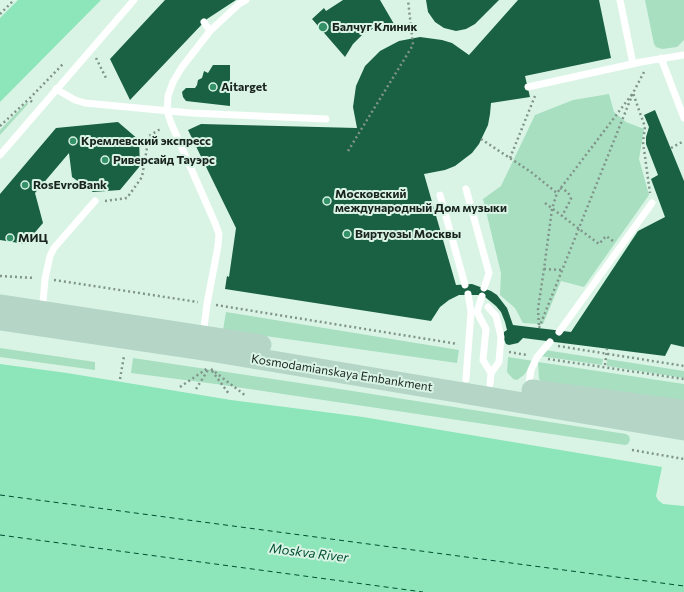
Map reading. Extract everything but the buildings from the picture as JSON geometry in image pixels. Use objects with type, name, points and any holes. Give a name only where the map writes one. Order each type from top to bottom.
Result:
[{"type":"main road","name":"Kosmodamianskaya Embankment","points":[[0,305],[203,335],[466,379],[490,379],[528,390],[684,410]]},
{"type":"main road","name":"Kosmodamianskaya Embankment","points":[[0,320],[211,351],[684,430]]},
{"type":"lane","points":[[0,155],[134,0]]},
{"type":"lane","points":[[203,335],[219,234],[170,123],[167,111],[168,96],[173,82],[182,67],[210,31],[239,4],[246,0]]},
{"type":"lane","points":[[620,0],[633,64]]},
{"type":"lane","points":[[204,22],[210,31]]},
{"type":"lane","points":[[528,87],[641,62],[684,55]]},
{"type":"lane","points":[[661,58],[684,118]]},
{"type":"lane","points":[[56,89],[75,100],[85,103],[167,111],[326,119]]},
{"type":"lane","points":[[466,189],[488,273],[484,288]]},
{"type":"lane","points":[[440,195],[465,285]]},
{"type":"lane","points":[[44,312],[43,302],[45,279],[50,256],[54,248],[95,201]]},
{"type":"lane","points":[[559,332],[652,203]]},
{"type":"lane","points":[[468,294],[474,312],[486,329],[483,360],[490,379]]},
{"type":"lane","points":[[466,379],[474,312],[482,296]]},
{"type":"lane","points":[[488,307],[496,316],[500,327],[501,337],[501,350],[498,362],[490,379]]},
{"type":"lane","points":[[528,390],[531,370],[537,357],[549,343]]},
{"type":"path","points":[[0,14],[14,0]]},
{"type":"path","points":[[348,151],[413,45],[408,0]]},
{"type":"path","points":[[91,48],[106,78]]},
{"type":"path","points":[[633,93],[557,193],[552,209],[538,309],[539,328],[633,93],[644,71],[641,62]]},
{"type":"path","points":[[637,72],[644,71]]},
{"type":"path","points":[[510,158],[537,91]]},
{"type":"path","points":[[633,93],[645,127],[644,142],[652,203]]},
{"type":"path","points":[[0,126],[29,99]]},
{"type":"path","points":[[95,201],[110,201],[127,198],[142,177],[149,136],[170,123]]},
{"type":"path","points":[[481,139],[531,172],[557,193]]},
{"type":"path","points":[[670,148],[684,142]]},
{"type":"path","points":[[646,160],[651,158]]},
{"type":"path","points":[[560,188],[568,192],[571,199],[562,216]]},
{"type":"path","points":[[545,203],[599,244],[606,236],[620,247]]},
{"type":"path","points":[[544,269],[562,270]]},
{"type":"path","points":[[0,276],[45,279],[469,346]]},
{"type":"path","points":[[549,343],[606,354],[684,366]]},
{"type":"path","points":[[604,365],[607,348]]},
{"type":"path","points":[[501,350],[537,357],[684,379]]},
{"type":"path","points":[[120,379],[124,355]]},
{"type":"path","points":[[180,387],[209,368]]},
{"type":"path","points":[[196,389],[209,368]]},
{"type":"path","points":[[209,368],[229,394]]},
{"type":"path","points":[[209,368],[246,396]]},
{"type":"path","points":[[632,450],[684,459]]},
{"type":"shaded area","points":[[645,0],[684,0],[684,40],[677,47],[662,49],[656,47],[654,44]]},
{"type":"shaded area","points":[[609,94],[614,112],[626,122],[644,129],[639,159],[649,195],[584,287],[561,281],[543,324],[541,324],[539,329],[539,324],[523,323],[515,308],[500,295],[501,273],[483,199],[501,186],[535,115],[573,100]]},
{"type":"shaded area","points":[[27,102],[28,104],[0,135],[0,130]]},
{"type":"shaded area","points":[[226,312],[459,350],[457,363],[223,330]]},
{"type":"shaded area","points":[[0,348],[95,362],[95,370],[0,357]]},
{"type":"shaded area","points":[[545,350],[603,359],[602,365],[540,356]]},
{"type":"shaded area","points":[[508,357],[534,361],[524,375],[517,380],[513,379],[507,372]]},
{"type":"shaded area","points":[[133,358],[626,434],[629,436],[630,440],[628,444],[625,445],[216,384],[131,373]]},
{"type":"shaded area","points":[[607,359],[684,371],[684,378],[607,366]]},
{"type":"shaded area","points":[[538,362],[684,384],[684,402],[544,384],[539,379]]},
{"type":"water","points":[[18,0],[101,0],[0,102],[0,18]]},
{"type":"water","name":"Moskva River","points":[[0,364],[67,373],[231,400],[363,417],[662,467],[656,496],[658,500],[663,504],[684,506],[684,592],[0,592]]},
{"type":"ferry route","points":[[0,495],[684,586]]},
{"type":"ferry route","points":[[0,535],[423,592]]},
{"type":"place","name":"Балчуг Клиник","points":[[323,27]]},
{"type":"place","name":"Aitarget","points":[[213,87]]},
{"type":"place","name":"Кремлевский экспресс","points":[[73,141]]},
{"type":"place","name":"Риверсайд Тауэрс","points":[[105,160]]},
{"type":"place","name":"RosEvroBank","points":[[25,185]]},
{"type":"place","name":"Московский международный Дом музыки","points":[[327,201]]},
{"type":"place","name":"Виртуозы Москвы","points":[[347,234]]},
{"type":"place","name":"МИЦ","points":[[10,238]]}]
